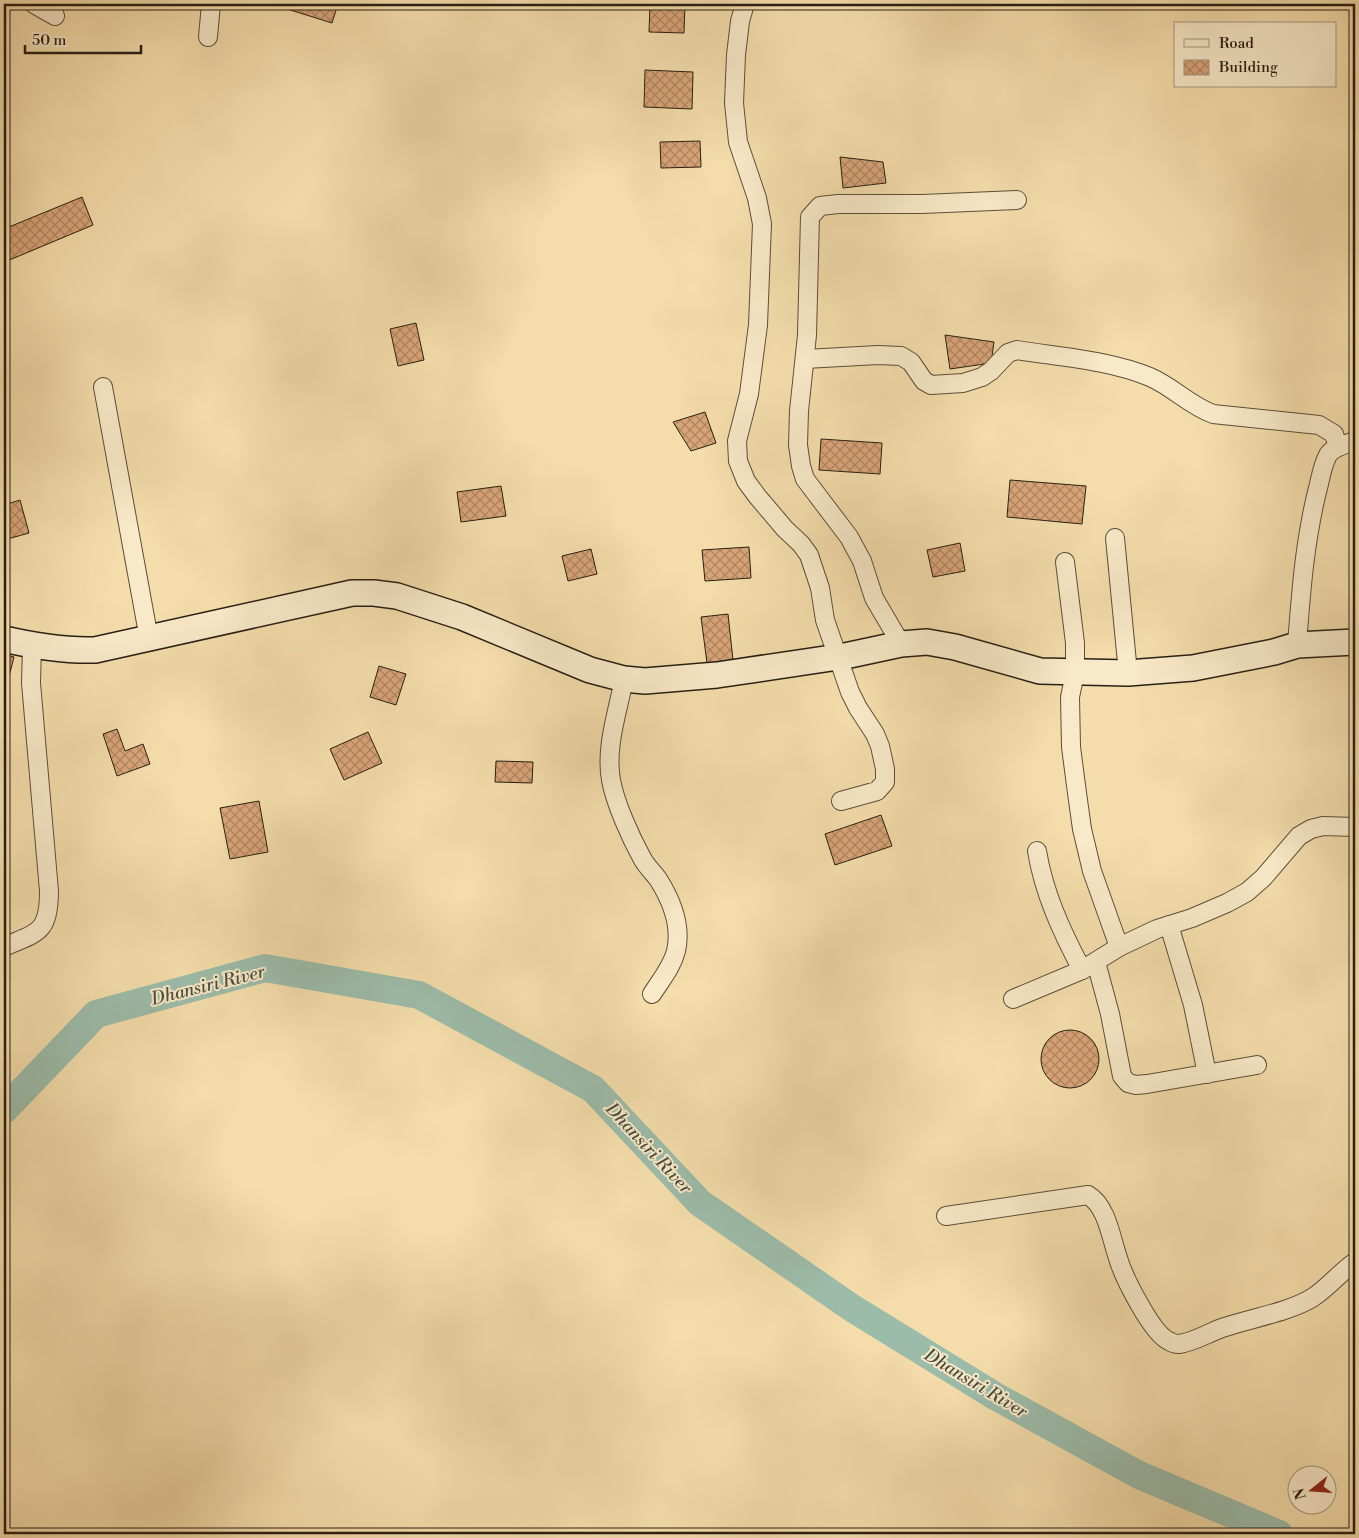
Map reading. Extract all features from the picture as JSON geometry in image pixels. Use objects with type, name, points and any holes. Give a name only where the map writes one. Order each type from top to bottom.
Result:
[{"type":"street","points":[[34,4],[56,16]]},
{"type":"street","points":[[208,37],[211,4]]},
{"type":"street","points":[[745,4],[740,21],[736,55],[734,103],[738,142],[757,198],[762,224],[758,325],[749,394],[740,423],[737,441],[738,460],[746,481],[757,496],[808,554],[820,588],[825,620],[841,656],[850,692],[858,708],[876,734],[885,770],[885,782],[877,790],[841,801]]},
{"type":"street","points":[[894,645],[874,598],[862,562],[849,537],[806,479],[801,466],[798,445],[799,411],[807,335],[810,217],[820,206],[838,204],[922,204],[1016,200]]},
{"type":"street","points":[[804,359],[878,355],[901,356],[910,362],[924,381],[931,385],[962,383],[982,377],[991,371],[1008,353],[1017,350],[1125,368],[1159,382],[1199,409],[1213,414],[1319,425],[1334,434],[1338,447]]},
{"type":"street","points":[[103,387],[149,639]]},
{"type":"street","points":[[1297,645],[1302,583],[1314,504],[1324,464],[1329,453],[1338,447],[1355,442]]},
{"type":"street","points":[[1115,538],[1128,673]]},
{"type":"street","points":[[1065,562],[1075,643],[1075,673],[1070,697],[1071,747],[1082,829],[1092,871],[1118,947]]},
{"type":"street","points":[[4,639],[32,646],[95,650],[352,593],[374,592],[397,596],[462,617],[590,670],[624,679],[645,681],[717,675],[841,656],[894,645],[927,642],[955,647],[1040,671],[1128,673],[1193,668],[1274,652],[1297,645],[1355,642]]},
{"type":"street","points":[[4,948],[30,936],[42,927],[49,908],[50,891],[31,683],[32,646]]},
{"type":"street","points":[[624,679],[611,741],[609,763],[611,782],[643,859],[668,897],[676,916],[679,932],[676,951],[670,966],[652,994]]},
{"type":"street","points":[[1013,999],[1089,966],[1118,947],[1169,925],[1192,918],[1247,892],[1263,878],[1299,836],[1311,829],[1323,826],[1355,827]]},
{"type":"street","points":[[1037,851],[1041,875],[1062,932],[1089,966],[1110,1014],[1122,1076],[1128,1083],[1136,1085],[1257,1065]]},
{"type":"street","points":[[1169,925],[1193,1004],[1206,1074]]},
{"type":"street","points":[[946,1216],[1088,1195],[1096,1200],[1102,1209],[1121,1270],[1136,1299],[1152,1324],[1166,1340],[1178,1344],[1194,1340],[1221,1328],[1295,1306],[1312,1298],[1355,1262]]},
{"type":"building","points":[[285,4],[338,4],[332,23],[284,8]]},
{"type":"building","points":[[650,4],[685,4],[684,33],[649,32]]},
{"type":"building","points":[[645,70],[693,72],[692,109],[644,107]]},
{"type":"building","points":[[700,141],[701,167],[661,168],[660,142]]},
{"type":"building","points":[[840,157],[883,162],[886,183],[843,188]]},
{"type":"building","points":[[82,197],[93,225],[7,261],[4,255],[4,229]]},
{"type":"building","points":[[416,323],[424,360],[398,366],[390,329]]},
{"type":"building","points":[[945,335],[994,342],[991,363],[950,369]]},
{"type":"building","points":[[705,412],[716,443],[691,451],[673,422]]},
{"type":"building","points":[[821,439],[882,443],[880,474],[819,470]]},
{"type":"building","points":[[1010,480],[1086,486],[1082,524],[1007,517]]},
{"type":"building","points":[[501,486],[506,516],[461,522],[457,492]]},
{"type":"building","points":[[20,500],[29,533],[4,540],[4,505]]},
{"type":"building","points":[[960,543],[965,571],[933,577],[927,550]]},
{"type":"building","points":[[749,547],[751,578],[705,581],[702,550]]},
{"type":"building","points":[[591,549],[597,574],[568,581],[562,556]]},
{"type":"building","points":[[728,614],[733,660],[707,663],[701,617]]},
{"type":"building","points":[[4,654],[14,657],[7,684],[4,683]]},
{"type":"building","points":[[379,666],[406,674],[396,705],[370,697]]},
{"type":"building","points":[[117,729],[125,751],[143,744],[150,764],[117,776],[103,734]]},
{"type":"building","points":[[368,732],[382,763],[344,780],[330,749]]},
{"type":"building","points":[[496,761],[533,762],[532,783],[495,782]]},
{"type":"building","points":[[259,801],[268,852],[230,859],[220,808]]},
{"type":"building","points":[[881,815],[892,846],[835,865],[825,834]]},
{"type":"building","points":[[1064,1030],[1076,1030],[1091,1038],[1099,1053],[1099,1065],[1091,1080],[1076,1088],[1064,1088],[1049,1080],[1041,1065],[1041,1053],[1049,1038]]},
{"type":"waterway","name":"Dhansiri River","points":[[4,1110],[96,1014],[265,968],[419,995],[593,1089],[700,1203],[852,1308],[995,1396],[1139,1475],[1279,1534]]}]
